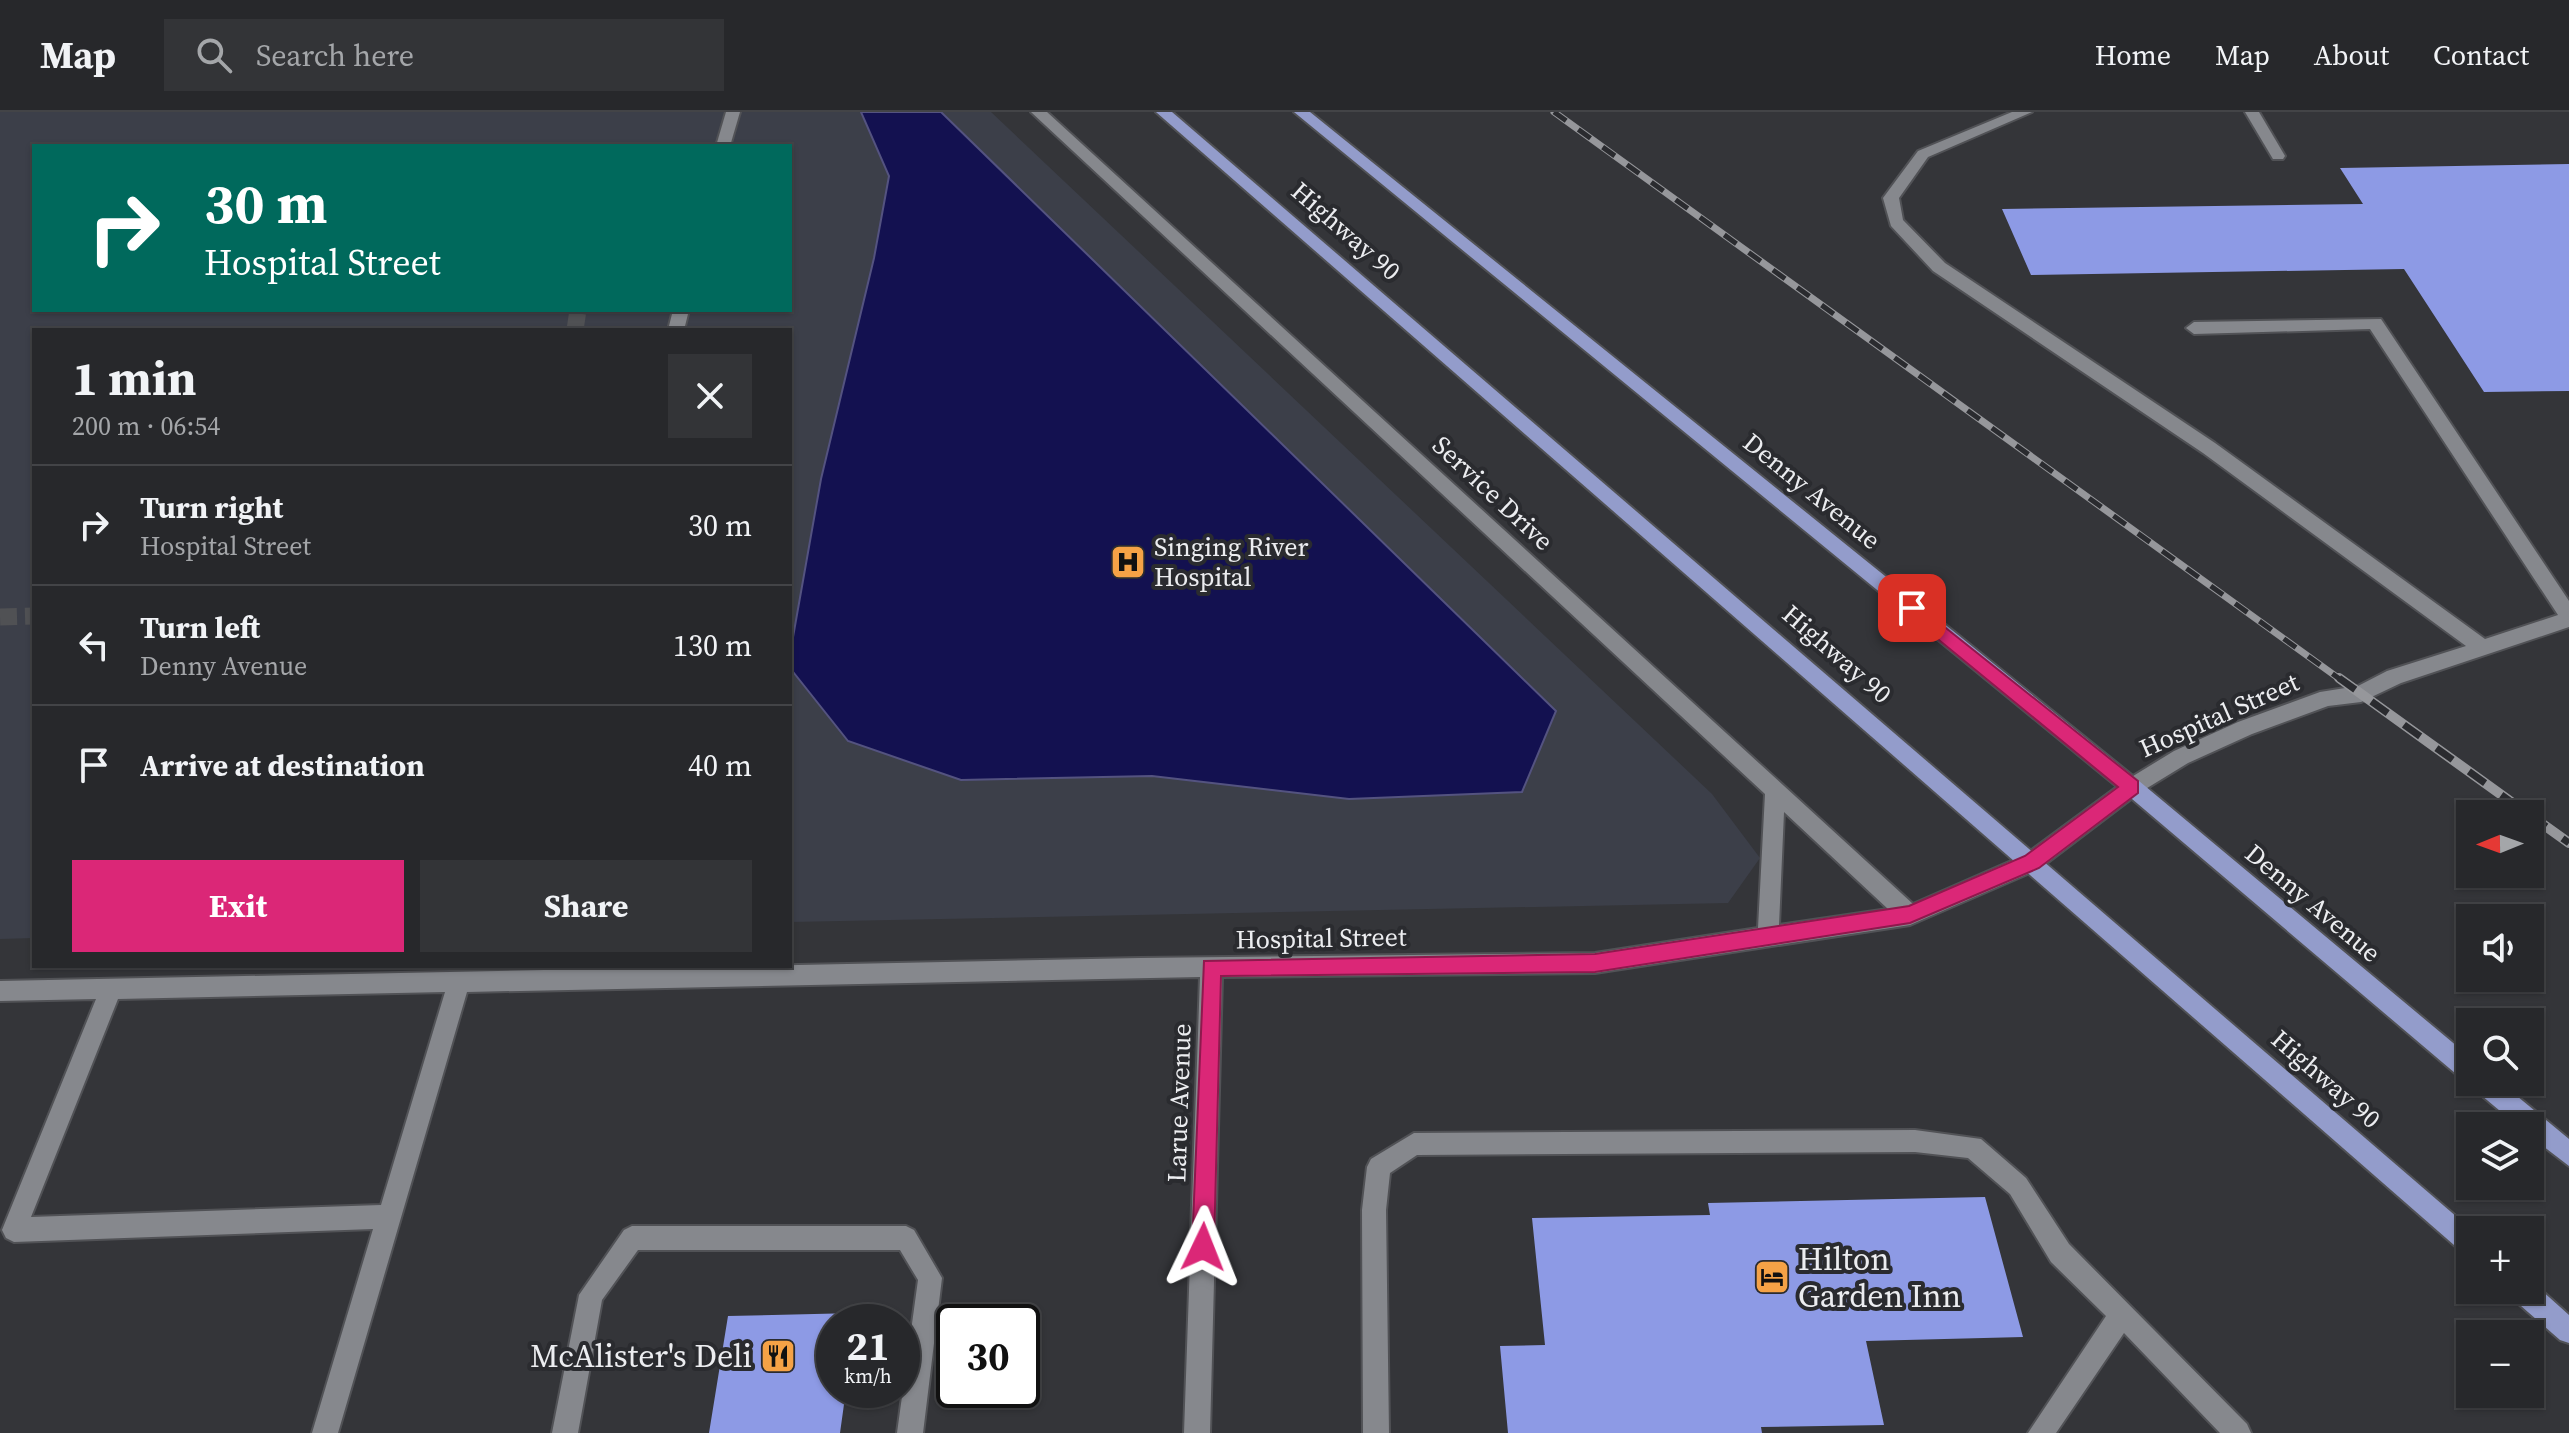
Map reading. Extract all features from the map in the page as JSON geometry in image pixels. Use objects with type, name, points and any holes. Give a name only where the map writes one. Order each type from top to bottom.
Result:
[{"type":"main road","name":"Highway 90","points":[[1163,112],[2456,1232]]},
{"type":"main road","name":"Denny Avenue","points":[[1301,112],[2132,787],[2456,1059]]},
{"type":"main road","points":[[2500,1096],[2569,1154]]},
{"type":"main road","points":[[2538,1304],[2569,1331]]},
{"type":"street","points":[[724,144],[733,112]]},
{"type":"street","name":"Service Drive","points":[[1038,112],[1910,915]]},
{"type":"street","points":[[2025,112],[1923,154],[1891,198],[1896,222],[1939,267],[2209,448],[2483,648]]},
{"type":"street","points":[[2252,112],[2278,156]]},
{"type":"street","points":[[2194,328],[2375,323],[2569,618]]},
{"type":"street","name":"Hospital Street","points":[[0,991],[459,981],[596,972],[1595,963],[1910,915],[2032,862],[2132,787],[2181,757],[2245,728],[2327,698],[2361,694],[2394,677],[2569,618]]},
{"type":"street","points":[[1768,936],[1775,790]]},
{"type":"street","name":"Larue Avenue","points":[[1197,1433],[1211,967]]},
{"type":"street","points":[[325,1433],[459,981]]},
{"type":"street","points":[[111,988],[7,1231],[390,1217]]},
{"type":"street","points":[[1376,1433],[1374,1210],[1379,1167],[1414,1144],[1915,1141],[1973,1147],[2018,1186],[2060,1253],[2238,1433]]},
{"type":"street","points":[[565,1433],[591,1295],[632,1238],[906,1238],[930,1278],[910,1433]]},
{"type":"street","points":[[2041,1433],[2122,1314]]},
{"type":"shaded area","name":"Singing River Hospital","points":[[0,112],[991,112],[1712,794],[1760,858],[1728,903],[792,922],[792,328],[32,328],[32,938],[0,939]]},
{"type":"shaded area","points":[[861,112],[941,112],[1556,711],[1522,792],[1349,799],[1152,776],[961,780],[848,741],[792,671],[792,643],[821,479],[874,258],[889,176]]},
{"type":"building","points":[[2569,164],[2569,391],[2484,392],[2404,269],[2031,275],[2002,209],[2363,204],[2340,168]]},
{"type":"building","name":"Hilton Garden Inn","points":[[1985,1197],[2023,1337],[1866,1341],[1884,1425],[1761,1427],[1762,1433],[1508,1433],[1500,1346],[1545,1345],[1532,1218],[1710,1215],[1708,1203]]},
{"type":"building","name":"McAlister's Deli","points":[[816,1314],[816,1408],[843,1408],[840,1433],[709,1433],[728,1316]]},
{"type":"tunnel","points":[[575,328],[578,312]]},
{"type":"tunnel","points":[[0,617],[32,616]]},
{"type":"railway","points":[[1554,112],[2341,680]]},
{"type":"railway","points":[[2339,678],[2509,800]]},
{"type":"railway","points":[[2544,825],[2569,843]]},
{"type":"place","name":"Singing River Hospital","points":[[1128,562]]},
{"type":"place","name":"Hilton Garden Inn","points":[[1772,1277]]},
{"type":"place","name":"McAlister's Deli","points":[[778,1356]]},
{"type":"route","points":[[1203,1247],[1211,967],[1595,963],[1910,915],[2032,862],[2132,787],[1912,608]]}]
